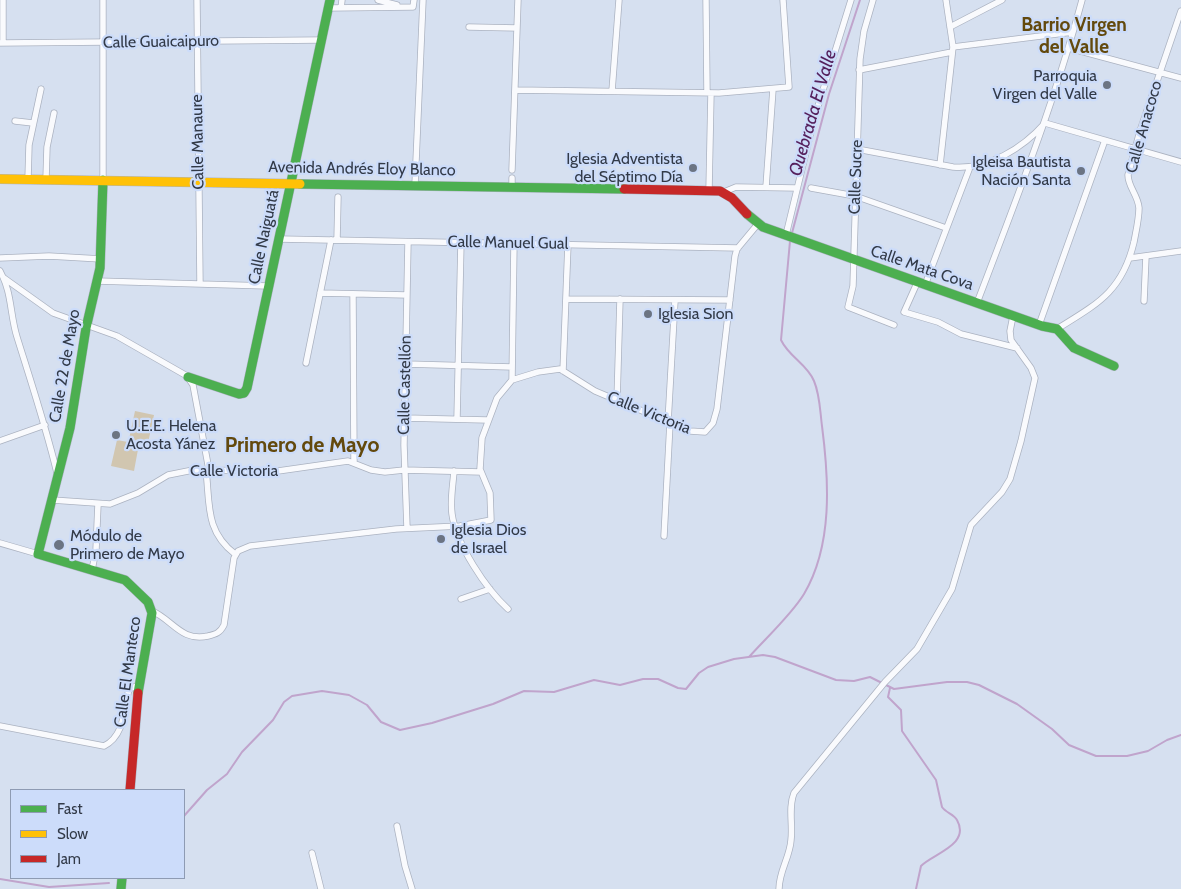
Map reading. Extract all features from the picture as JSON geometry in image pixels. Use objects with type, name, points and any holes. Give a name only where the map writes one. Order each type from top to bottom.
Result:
[{"type":"street","points":[[2,43],[3,0]]},
{"type":"street","points":[[102,0],[103,180]]},
{"type":"street","name":"Calle Manaure","points":[[197,0],[200,284]]},
{"type":"street","points":[[341,8],[342,0]]},
{"type":"street","points":[[378,0],[404,7]]},
{"type":"street","points":[[330,4],[341,8],[413,7],[414,0]]},
{"type":"street","points":[[416,185],[422,0]]},
{"type":"street","points":[[512,170],[518,0]]},
{"type":"street","points":[[612,91],[619,0]]},
{"type":"street","points":[[706,0],[709,93],[709,190]]},
{"type":"street","points":[[514,90],[709,93],[789,87],[783,0]]},
{"type":"street","points":[[786,236],[814,119],[851,0]]},
{"type":"street","name":"Calle Sucre","points":[[874,0],[862,43],[859,70],[853,286],[848,307],[894,325]]},
{"type":"street","points":[[940,165],[953,50],[946,0]]},
{"type":"street","points":[[950,27],[1002,0]]},
{"type":"street","points":[[977,304],[1045,122],[1074,32],[1082,0]]},
{"type":"street","name":"Calle Naiguatá","points":[[188,377],[237,394],[246,391],[330,4]]},
{"type":"street","name":"Calle Anacoco","points":[[1057,330],[1111,291],[1121,277],[1130,258],[1139,213],[1137,200],[1128,178],[1135,149],[1181,11]]},
{"type":"street","points":[[469,27],[516,28]]},
{"type":"street","points":[[859,70],[953,50],[1074,32]]},
{"type":"street","name":"Calle Guaicaipuro","points":[[2,43],[322,40]]},
{"type":"street","points":[[1069,48],[1181,78]]},
{"type":"street","points":[[28,179],[29,145],[41,89]]},
{"type":"street","points":[[766,187],[773,89]]},
{"type":"street","points":[[46,180],[47,147],[54,113]]},
{"type":"street","points":[[15,121],[33,123]]},
{"type":"street","points":[[1045,122],[1181,162]]},
{"type":"street","points":[[857,149],[940,165],[960,168],[970,167],[1010,153],[1034,135],[1045,122]]},
{"type":"street","points":[[1039,325],[1105,140]]},
{"type":"street","points":[[970,167],[921,284],[904,312],[938,322],[961,334],[1017,348]]},
{"type":"street","name":"Avenida Andrés Eloy Blanco","points":[[0,179],[416,185],[512,182],[724,192]]},
{"type":"street","name":"Calle 22 de Mayo","points":[[38,554],[70,428],[87,324],[97,281],[100,259],[103,180]]},
{"type":"street","points":[[724,192],[733,188],[796,188]]},
{"type":"street","points":[[811,188],[855,196],[946,228]]},
{"type":"street","name":"Calle Mata Cova","points":[[724,192],[757,224],[977,304],[1057,330]]},
{"type":"street","points":[[306,363],[320,293],[334,240],[338,197]]},
{"type":"street","name":"Calle Victoria","points":[[563,371],[577,382],[690,431],[701,433],[707,430],[713,423],[719,399],[735,256],[738,248],[757,224]]},
{"type":"street","name":"Calle Manuel Gual","points":[[279,239],[738,248]]},
{"type":"street","name":"Calle Castellón","points":[[407,528],[404,470],[408,242]]},
{"type":"street","points":[[457,419],[461,242]]},
{"type":"street","points":[[512,380],[514,243]]},
{"type":"street","points":[[152,611],[163,617],[178,631],[189,636],[204,637],[218,633],[225,621],[235,554],[241,549],[256,544],[295,542],[407,528],[456,526],[491,520],[490,493],[481,472],[482,438],[487,420],[500,393],[512,380],[550,369],[563,371],[568,244]]},
{"type":"street","points":[[1130,258],[1181,251]]},
{"type":"street","points":[[0,258],[50,256],[100,259]]},
{"type":"street","points":[[1144,301],[1146,256]]},
{"type":"street","points":[[0,271],[9,291],[16,337],[45,425],[58,478]]},
{"type":"street","points":[[4,278],[53,313],[117,336],[188,377],[192,385],[208,470],[214,531],[221,543],[235,554]]},
{"type":"street","points":[[97,281],[268,286]]},
{"type":"street","points":[[320,293],[407,295]]},
{"type":"street","points":[[353,294],[354,462]]},
{"type":"street","points":[[566,299],[730,300]]},
{"type":"street","points":[[617,400],[620,299]]},
{"type":"street","points":[[664,536],[675,300]]},
{"type":"street","points":[[779,889],[779,876],[791,840],[794,793],[885,682],[917,649],[952,589],[971,526],[1002,492],[1010,479],[1021,441],[1035,378],[1033,371],[1010,334],[1013,316]]},
{"type":"street","points":[[1057,330],[1074,348],[1114,366]]},
{"type":"street","points":[[406,364],[512,366]]},
{"type":"street","points":[[405,418],[487,420]]},
{"type":"street","points":[[0,441],[45,425]]},
{"type":"street","name":"Calle Victoria","points":[[52,500],[110,504],[126,499],[173,473],[208,470],[278,472],[338,462],[354,462],[377,471],[396,473],[404,470],[481,472]]},
{"type":"street","points":[[454,471],[452,512],[456,526],[468,554],[490,589],[508,609]]},
{"type":"street","points":[[92,570],[96,550],[98,504]]},
{"type":"street","name":"Calle El Manteco","points":[[0,543],[128,582],[148,602],[152,611],[139,685],[130,789]]},
{"type":"street","points":[[461,599],[490,589]]},
{"type":"street","points":[[0,726],[104,746],[110,743],[120,727],[129,689],[139,685]]},
{"type":"street","points":[[397,826],[404,866],[412,889]]},
{"type":"street","points":[[312,853],[322,889]]},
{"type":"shaded area","points":[[135,411],[154,415],[148,443],[129,439]]},
{"type":"shaded area","points":[[117,440],[139,444],[134,471],[111,466]]},
{"type":"waterway","name":"Quebrada El Valle","points":[[792,233],[829,94],[860,0]]},
{"type":"waterway","name":"Quebrada El Valle","points":[[749,657],[786,618],[804,594],[820,555],[824,534],[827,490],[818,392],[811,375],[784,346],[781,340],[790,241]]},
{"type":"waterway","points":[[185,815],[207,790],[227,774],[242,752],[273,720],[284,702],[292,696],[322,691],[349,695],[367,705],[381,722],[400,730],[432,723],[493,704],[524,691],[554,692],[594,680],[620,685],[643,679],[658,679],[678,688],[686,689],[699,673],[708,667],[734,659],[763,655],[775,657],[836,680],[854,681],[870,677],[894,689],[947,682],[967,682],[979,685],[1017,704],[1052,729],[1069,745],[1096,756],[1127,756],[1148,751],[1167,740],[1181,735]]},
{"type":"waterway","points":[[890,688],[888,697],[901,710],[902,731],[936,780],[942,807],[956,818],[960,829],[959,836],[955,842],[921,866],[916,889]]},
{"type":"waterway","points":[[0,879],[49,887],[109,883]]},
{"type":"traffic: fast","points":[[188,377],[239,394],[244,393],[247,388],[330,0]]},
{"type":"traffic: fast","points":[[103,180],[100,268],[86,328],[70,428],[38,554],[125,580],[148,602],[152,613],[138,693]]},
{"type":"traffic: fast","points":[[300,184],[624,189]]},
{"type":"traffic: fast","points":[[747,214],[763,227],[1042,326],[1057,329],[1074,348],[1114,366]]},
{"type":"traffic: fast","points":[[121,889],[122,879]]},
{"type":"traffic: slow","points":[[0,179],[300,184]]},
{"type":"traffic: jam","points":[[624,189],[720,191],[732,198],[747,214]]},
{"type":"traffic: jam","points":[[130,789],[138,693]]},
{"type":"place","name":"Parroquia Virgen del Valle","points":[[1107,85]]},
{"type":"place","name":"Iglesia Adventista del Séptimo Día","points":[[693,168]]},
{"type":"place","name":"Igleisa Bautista Nación Santa","points":[[1081,171]]},
{"type":"place","name":"Iglesia Sion","points":[[648,314]]},
{"type":"place","name":"U.E.E. Helena Acosta Yánez","points":[[116,435]]},
{"type":"place","name":"Iglesia Dios de Israel","points":[[441,539]]},
{"type":"place","name":"Módulo de Primero de Mayo","points":[[59,545]]},
{"type":"district","name":"Barrio Virgen del Valle","points":[[1074,36]]},
{"type":"district","name":"Primero de Mayo","points":[[302,446]]}]
